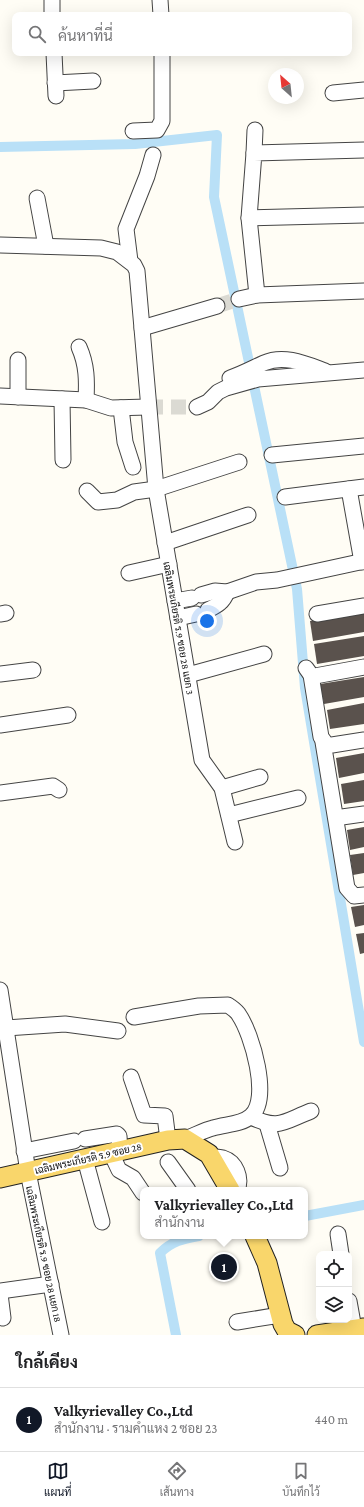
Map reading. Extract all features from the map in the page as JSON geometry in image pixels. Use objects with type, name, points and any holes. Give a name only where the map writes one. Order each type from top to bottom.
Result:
[{"type":"main road","name":"เฉลิมพระเกียรติ ร.9 ซอย 28","points":[[0,1178],[177,1140]]},
{"type":"main road","points":[[177,1140],[210,1157],[228,1187]]},
{"type":"main road","points":[[256,1239],[267,1263],[280,1315],[287,1331],[295,1335]]},
{"type":"main road","points":[[317,1335],[359,1330]]},
{"type":"street","points":[[52,0],[52,12]]},
{"type":"street","points":[[160,0],[161,12]]},
{"type":"street","points":[[54,56],[56,89],[93,81]]},
{"type":"street","points":[[133,131],[156,130],[162,121],[162,56]]},
{"type":"street","points":[[333,93],[364,90]]},
{"type":"street","points":[[255,130],[249,218],[257,295]]},
{"type":"street","points":[[254,153],[364,150]]},
{"type":"street","name":"เฉลิมพระเกียรติ ร.9 ซอย 28 แยก 3","points":[[153,155],[147,176],[126,228],[130,261],[137,271],[156,489],[202,760],[222,788],[235,842]]},
{"type":"street","points":[[37,198],[46,246]]},
{"type":"street","points":[[249,218],[364,215]]},
{"type":"street","points":[[0,245],[101,248],[117,252],[130,261]]},
{"type":"street","points":[[239,299],[257,295],[364,291]]},
{"type":"street","points":[[142,328],[217,306]]},
{"type":"street","points":[[80,347],[85,361],[88,378],[86,400]]},
{"type":"street","points":[[18,360],[18,397]]},
{"type":"street","points":[[194,403],[200,395],[213,384],[238,380],[256,374],[364,370]]},
{"type":"street","points":[[0,396],[86,400],[111,408],[148,407]]},
{"type":"street","points":[[62,399],[63,460]]},
{"type":"street","points":[[121,408],[126,442],[133,467]]},
{"type":"street","points":[[272,455],[364,446]]},
{"type":"street","points":[[87,491],[98,502],[117,500],[134,492],[156,489],[239,462]]},
{"type":"street","points":[[286,497],[364,487]]},
{"type":"street","points":[[175,602],[215,591],[227,592],[256,582],[277,580],[363,561],[349,489]]},
{"type":"street","points":[[165,543],[248,516]]},
{"type":"street","points":[[129,573],[169,564]]},
{"type":"street","points":[[178,618],[202,612],[220,605],[227,592]]},
{"type":"street","points":[[317,614],[364,606]]},
{"type":"street","points":[[188,675],[264,654]]},
{"type":"street","points":[[364,667],[315,676],[308,671],[321,737],[324,742],[347,888],[354,896],[364,895]]},
{"type":"street","points":[[0,674],[33,670]]},
{"type":"street","points":[[0,725],[68,715]]},
{"type":"street","points":[[324,742],[332,745],[364,740]]},
{"type":"street","points":[[222,788],[260,777]]},
{"type":"street","points":[[0,793],[53,786],[59,790]]},
{"type":"street","points":[[228,815],[298,798]]},
{"type":"street","points":[[342,817],[364,814]]},
{"type":"street","name":"เฉลิมพระเกียรติ ร.9 ซอย 28 แยก 18","points":[[0,997],[24,1150],[61,1335]]},
{"type":"street","points":[[131,1077],[144,1115],[165,1116],[177,1140],[213,1128],[244,1121],[251,1117],[256,1111],[259,1103],[260,1081],[252,1044],[239,1014],[228,1005],[216,1004],[199,1006],[134,1017]]},
{"type":"street","points":[[6,1028],[66,1024],[118,1031]]},
{"type":"street","points":[[251,1117],[266,1124],[275,1125],[310,1111]]},
{"type":"street","points":[[266,1124],[280,1168]]},
{"type":"street","points":[[24,1150],[117,1134],[120,1136],[116,1152],[120,1170],[133,1178],[140,1188]]},
{"type":"street","points":[[210,1157],[223,1158],[232,1163],[240,1179],[238,1187]]},
{"type":"street","points":[[85,1159],[102,1222]]},
{"type":"street","points":[[168,1162],[186,1187]]},
{"type":"street","points":[[338,1234],[341,1251]]},
{"type":"street","points":[[0,1291],[51,1284]]},
{"type":"street","points":[[0,1294],[4,1318]]},
{"type":"street","points":[[352,1310],[359,1330]]},
{"type":"street","points":[[237,1322],[280,1315]]},
{"type":"building","points":[[364,612],[364,632],[313,641],[310,621]]},
{"type":"building","points":[[364,636],[364,656],[317,664],[314,644]]},
{"type":"building","points":[[364,677],[364,697],[324,704],[320,684]]},
{"type":"building","points":[[364,703],[364,724],[330,729],[327,710]]},
{"type":"building","points":[[364,753],[364,773],[339,778],[336,758]]},
{"type":"building","points":[[364,780],[364,801],[344,804],[341,784]]},
{"type":"building","points":[[364,827],[364,847],[350,850],[347,830]]},
{"type":"building","points":[[364,853],[364,873],[353,875],[350,855]]},
{"type":"building","points":[[364,905],[364,925],[355,927],[351,907]]},
{"type":"building","points":[[364,933],[364,953],[360,954],[356,934]]},
{"type":"waterway","points":[[0,147],[135,144],[217,135],[214,197],[297,589],[305,688],[364,1042]]},
{"type":"waterway","points":[[308,1215],[364,1205]]},
{"type":"waterway","points":[[176,1335],[160,1253],[169,1246],[185,1239]]},
{"type":"tunnel","points":[[217,306],[239,299]]},
{"type":"tunnel","points":[[148,407],[197,407]]},
{"type":"place","name":"Valkyrievalley Co.,Ltd","points":[[224,1267]]}]
